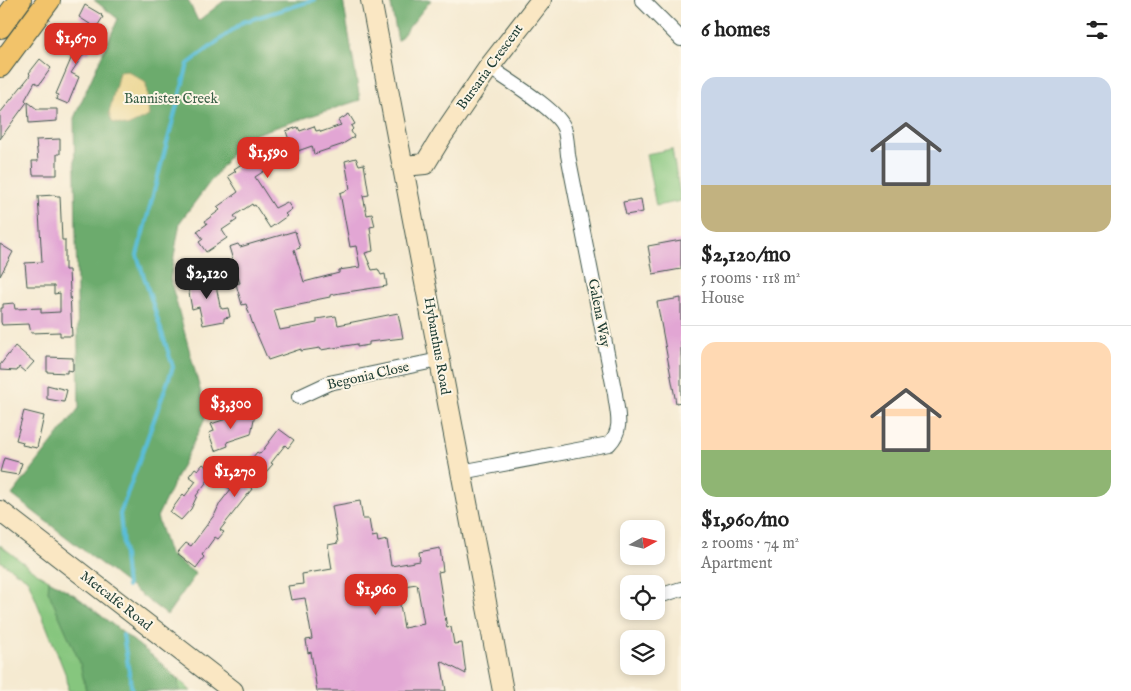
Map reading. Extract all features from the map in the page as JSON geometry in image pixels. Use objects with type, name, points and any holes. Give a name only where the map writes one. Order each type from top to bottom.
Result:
[{"type":"main road","points":[[0,27],[20,0]]},
{"type":"main road","points":[[0,66],[49,0]]},
{"type":"street","name":"Hybanthus Road","points":[[371,0],[503,691]]},
{"type":"street","name":"Bursaria Crescent","points":[[402,158],[425,164],[489,67],[540,0]]},
{"type":"street","points":[[642,0],[681,39]]},
{"type":"street","name":"Galena Way","points":[[461,472],[610,444],[618,430],[615,394],[564,128],[560,120],[547,108],[489,67]]},
{"type":"street","name":"Begonia Close","points":[[299,397],[329,383],[439,360]]},
{"type":"street","name":"Metcalfe Road","points":[[0,511],[233,691]]},
{"type":"street","name":"Metcalfe Road","points":[[0,528],[212,691]]},
{"type":"street","points":[[665,594],[681,589]]},
{"type":"green space","name":"Bannister Creek","points":[[94,0],[188,0],[198,21],[225,0],[343,0],[360,100],[243,138],[180,222],[170,279],[207,415],[157,517],[169,554],[196,574],[167,615],[12,495],[79,408],[74,118],[118,19]]},
{"type":"green space","points":[[390,0],[431,0],[398,41]]},
{"type":"green space","points":[[672,149],[681,201],[656,206],[646,154]]},
{"type":"green space","points":[[0,545],[35,572],[76,596],[155,658],[191,691],[68,691],[67,678],[28,580],[0,561]]},
{"type":"green space","points":[[49,580],[76,596],[155,658],[178,680],[179,691],[86,691],[80,663],[48,591]]},
{"type":"sand","points":[[128,71],[146,83],[149,116],[127,126],[112,122],[109,113],[119,72]]},
{"type":"building","points":[[85,5],[103,17],[96,28],[79,17]]},
{"type":"building","points":[[88,27],[100,35],[88,54],[85,52],[71,73],[79,77],[68,104],[56,99],[58,95],[56,94],[80,38]]},
{"type":"building","points":[[40,59],[51,68],[39,85],[35,82],[25,100],[27,102],[0,139],[0,113],[29,77],[29,73]]},
{"type":"building","points":[[28,102],[37,109],[57,109],[57,121],[29,123]]},
{"type":"building","points":[[349,114],[355,124],[351,126],[354,137],[341,145],[314,154],[312,146],[272,160],[275,164],[255,177],[275,208],[287,202],[292,209],[285,214],[287,216],[270,228],[255,205],[253,206],[252,204],[234,216],[237,220],[222,230],[227,238],[206,252],[199,242],[203,239],[197,231],[207,224],[205,221],[220,210],[217,207],[238,192],[228,176],[236,171],[234,169],[254,156],[252,152],[267,142],[270,146],[289,140],[286,131],[298,127],[300,131],[314,126],[316,131],[320,130],[321,132],[341,125],[338,121]]},
{"type":"building","points":[[60,139],[60,154],[57,154],[57,175],[33,175],[32,161],[38,161],[36,140]]},
{"type":"building","points":[[356,158],[359,165],[364,164],[369,195],[363,196],[367,215],[372,214],[375,226],[370,227],[373,251],[365,253],[372,270],[378,269],[381,275],[385,274],[387,286],[330,295],[330,297],[310,301],[309,303],[274,310],[280,330],[317,323],[317,319],[329,317],[336,316],[338,325],[398,313],[403,338],[369,342],[369,345],[357,347],[357,344],[321,350],[320,348],[301,351],[301,349],[268,360],[246,304],[242,305],[236,284],[240,283],[229,247],[238,244],[240,247],[295,231],[300,248],[294,250],[304,282],[339,273],[339,270],[360,267],[356,246],[350,247],[340,193],[350,189],[345,161]]},
{"type":"building","points":[[38,196],[60,196],[62,240],[65,240],[65,270],[69,270],[72,336],[60,336],[60,332],[31,333],[29,324],[2,325],[1,322],[1,308],[3,308],[3,304],[14,303],[15,309],[41,308],[41,313],[60,312],[60,293],[54,294],[54,286],[27,286],[25,263],[42,262]]},
{"type":"building","points":[[641,199],[643,212],[626,215],[623,202]]},
{"type":"building","points":[[681,240],[681,269],[653,274],[648,246]]},
{"type":"building","points":[[0,244],[13,252],[0,276]]},
{"type":"building","points":[[207,273],[209,281],[215,280],[220,306],[222,309],[228,308],[230,317],[224,318],[224,321],[203,325],[199,307],[192,309],[187,282],[196,280],[196,276]]},
{"type":"building","points":[[681,298],[681,402],[676,403],[657,302]]},
{"type":"building","points":[[15,346],[34,362],[25,372],[19,367],[17,371],[0,370],[0,365]]},
{"type":"building","points":[[47,357],[73,358],[73,371],[67,370],[67,373],[47,372]]},
{"type":"building","points":[[47,385],[67,390],[64,402],[47,399]]},
{"type":"building","points":[[24,411],[44,416],[37,448],[22,445],[23,442],[16,440]]},
{"type":"building","points":[[247,412],[248,416],[255,414],[251,434],[227,442],[228,446],[215,451],[209,433],[214,431],[211,424]]},
{"type":"building","points":[[279,429],[294,440],[288,448],[285,445],[266,472],[262,469],[249,486],[252,489],[220,530],[224,532],[218,539],[215,537],[202,555],[204,557],[196,568],[177,553],[186,543],[191,546],[215,514],[220,503],[231,489],[227,487],[226,481],[230,475],[237,477],[257,452],[260,454]]},
{"type":"building","points":[[4,458],[22,463],[18,475],[0,472]]},
{"type":"building","points":[[203,464],[214,472],[196,496],[191,509],[181,520],[170,512],[183,494],[185,496],[196,481],[189,476],[195,468],[198,470]]},
{"type":"building","points":[[360,501],[363,519],[369,519],[372,537],[377,536],[378,542],[387,540],[391,566],[420,561],[419,552],[440,548],[443,571],[438,572],[447,628],[451,627],[454,644],[462,643],[466,674],[441,661],[446,691],[317,691],[311,652],[308,653],[306,640],[312,639],[305,598],[291,600],[288,586],[303,584],[302,574],[332,569],[328,545],[338,543],[332,506]],"holes":[[[417,584],[424,624],[404,628],[397,587]]]},
{"type":"waterway","name":"Bannister Creek","points":[[127,587],[120,514],[173,367],[137,255],[188,64],[243,22],[314,0]]},
{"type":"waterway","name":"Bannister Creek","points":[[123,635],[132,691]]}]
